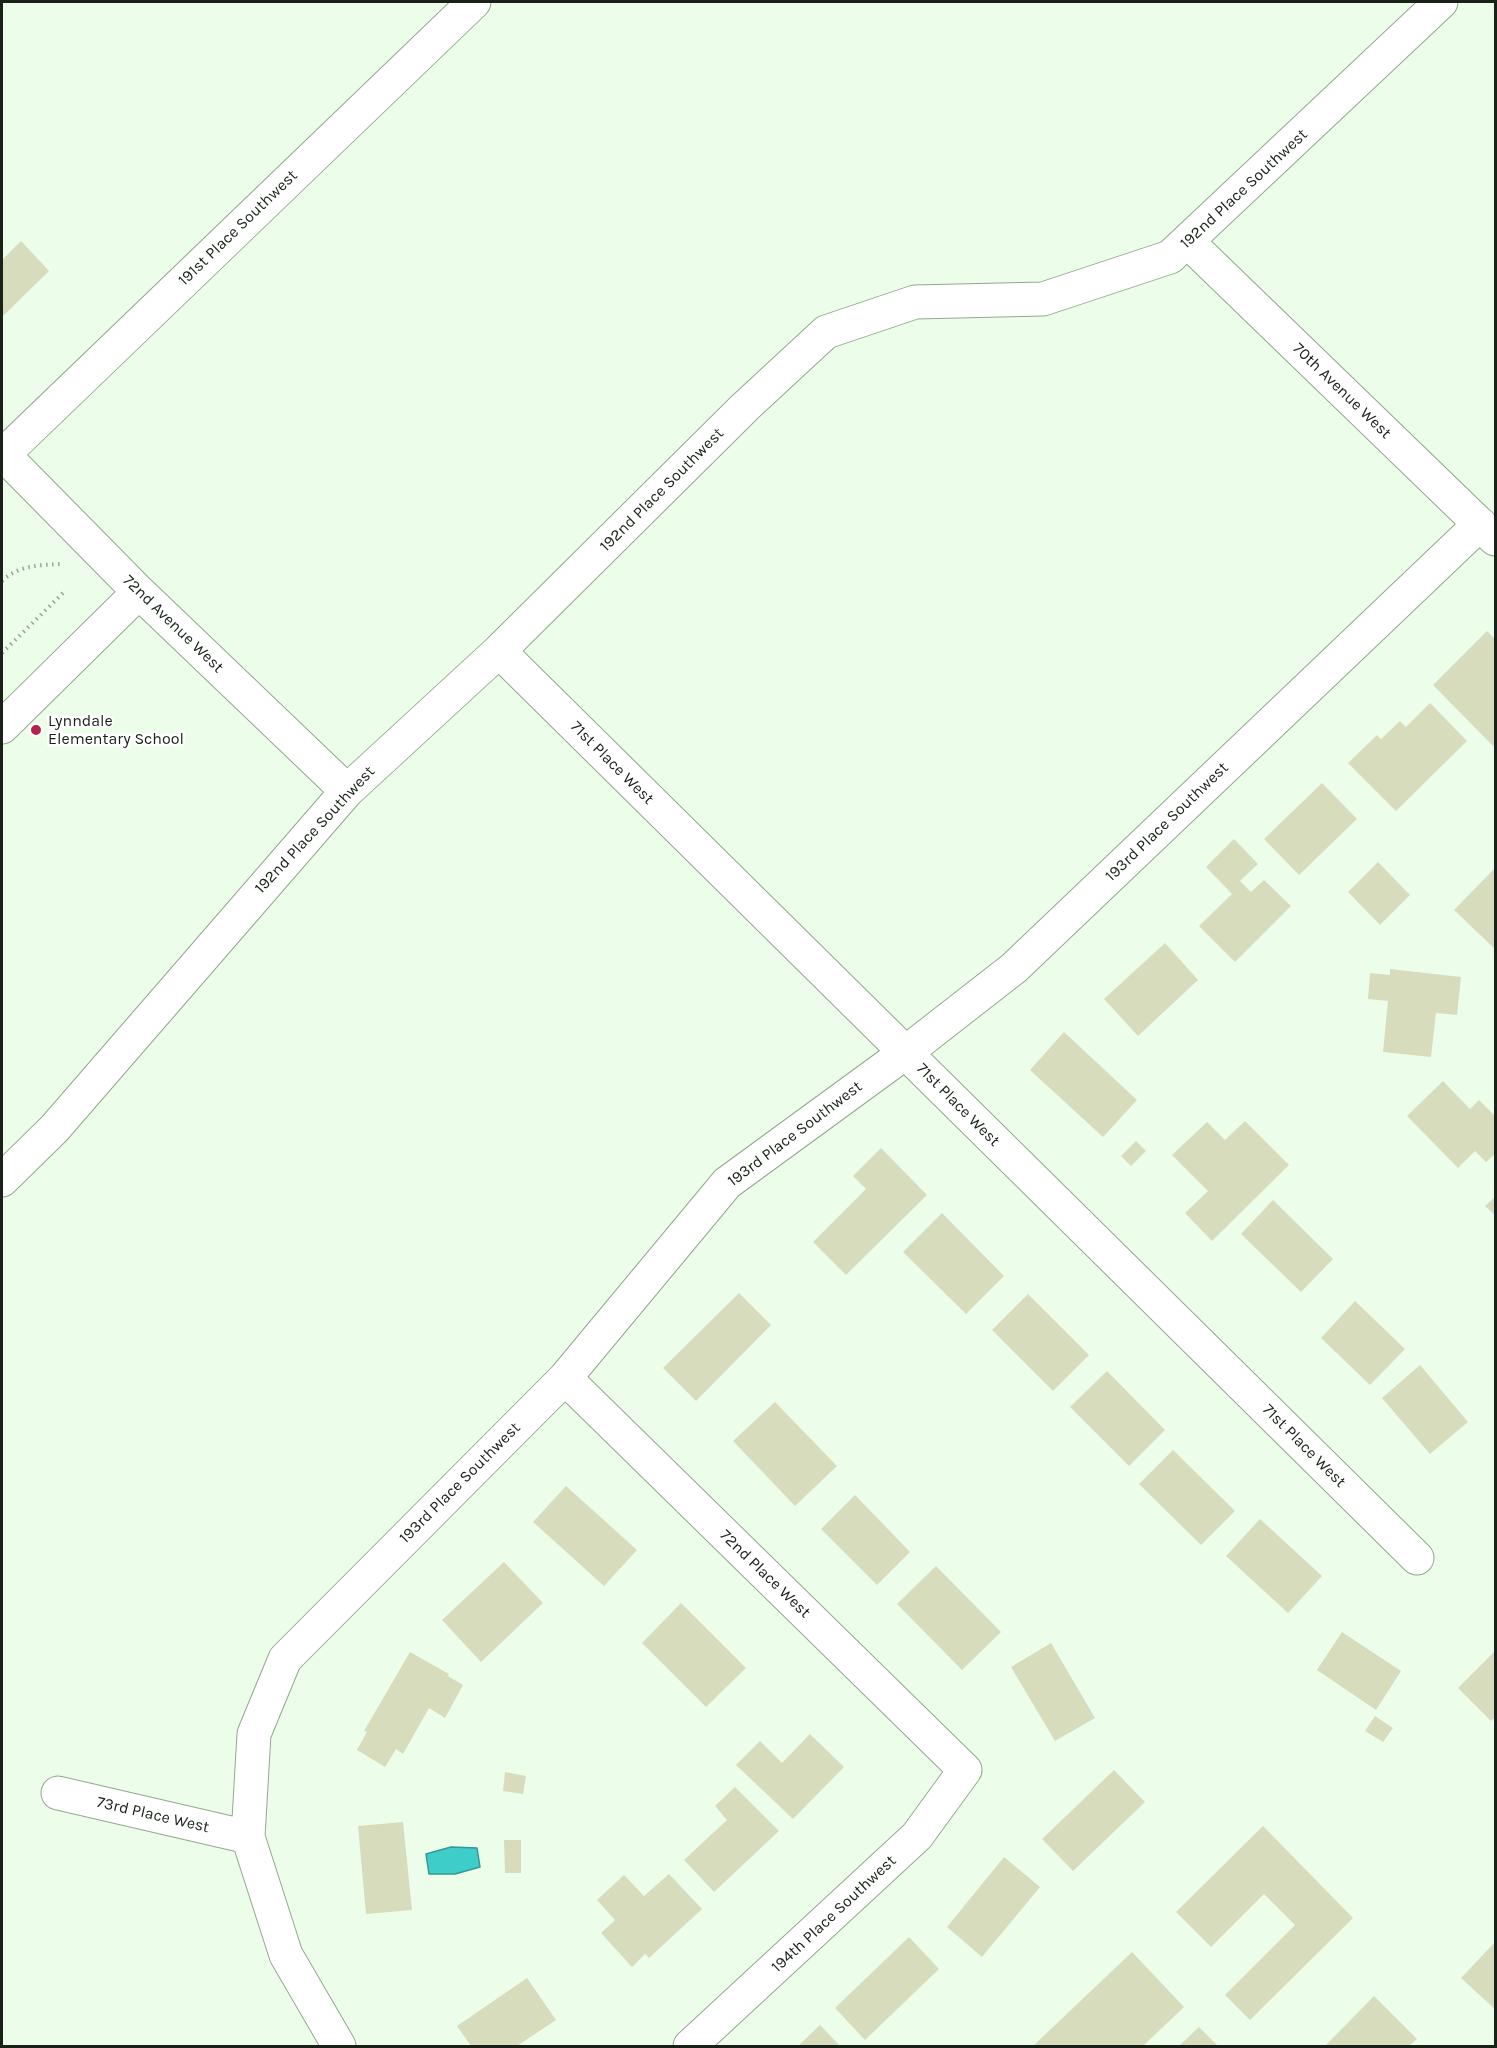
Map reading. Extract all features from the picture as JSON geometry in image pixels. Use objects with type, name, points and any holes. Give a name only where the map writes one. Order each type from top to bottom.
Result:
[{"type":"street","name":"191st Place Southwest","points":[[2,454],[474,2]]},
{"type":"street","name":"192nd Place Southwest","points":[[2,1179],[54,1129],[309,832],[347,791],[499,651],[745,407],[826,332],[915,302],[1043,299],[1170,257],[1441,2]]},
{"type":"street","name":"70th Avenue West","points":[[1188,242],[1488,532]]},
{"type":"street","name":"72nd Avenue West","points":[[2,454],[139,592],[347,791]]},
{"type":"street","name":"193rd Place Southwest","points":[[248,1837],[254,1734],[285,1659],[565,1378],[727,1184],[905,1053],[1014,968],[1488,532]]},
{"type":"street","points":[[2,728],[139,592]]},
{"type":"street","name":"71st Place West","points":[[499,651],[1417,1558]]},
{"type":"street","name":"72nd Place West","points":[[565,1378],[965,1770]]},
{"type":"street","name":"194th Place Southwest","points":[[690,2046],[917,1836],[965,1770]]},
{"type":"street","name":"73rd Place West","points":[[58,1793],[248,1837]]},
{"type":"street","points":[[248,1837],[286,1955],[339,2046]]},
{"type":"path","points":[[2,581],[11,572],[32,566],[66,563]]},
{"type":"path","points":[[2,653],[63,593]]},
{"type":"water","points":[[451,1847],[477,1848],[480,1867],[455,1874],[429,1874],[426,1854]]},
{"type":"building","points":[[21,241],[49,271],[2,317],[2,260]]},
{"type":"building","points":[[1487,631],[1496,640],[1496,744],[1493,746],[1433,685]]},
{"type":"building","points":[[1430,703],[1467,741],[1396,811],[1348,763],[1377,735],[1381,739],[1400,721],[1406,727]]},
{"type":"building","points":[[1322,783],[1357,819],[1299,875],[1264,839]]},
{"type":"building","points":[[1234,839],[1258,864],[1240,881],[1251,892],[1264,880],[1291,906],[1235,962],[1199,926],[1232,894],[1206,867]]},
{"type":"building","points":[[1378,862],[1410,895],[1380,925],[1348,892]]},
{"type":"building","points":[[1496,867],[1496,950],[1454,910]]},
{"type":"building","points":[[1165,943],[1198,980],[1138,1036],[1104,999]]},
{"type":"building","points":[[1390,969],[1461,977],[1457,1015],[1436,1013],[1431,1057],[1383,1052],[1388,1001],[1368,999],[1370,973],[1390,975]]},
{"type":"building","points":[[1064,1032],[1137,1100],[1103,1137],[1030,1070]]},
{"type":"building","points":[[1443,1081],[1470,1109],[1479,1100],[1496,1117],[1496,1153],[1486,1162],[1475,1151],[1458,1168],[1407,1116]]},
{"type":"building","points":[[1245,1121],[1289,1165],[1212,1241],[1185,1213],[1208,1191],[1172,1155],[1207,1122],[1225,1140]]},
{"type":"building","points":[[1136,1141],[1146,1151],[1131,1166],[1121,1156]]},
{"type":"building","points":[[881,1148],[927,1195],[846,1275],[813,1242],[866,1189],[853,1176]]},
{"type":"building","points":[[1496,1196],[1496,1216],[1485,1206]]},
{"type":"building","points":[[1273,1200],[1333,1259],[1301,1292],[1241,1234]]},
{"type":"building","points":[[942,1213],[1004,1276],[966,1314],[903,1252]]},
{"type":"building","points":[[739,1293],[771,1325],[696,1401],[663,1368]]},
{"type":"building","points":[[1028,1294],[1089,1355],[1053,1391],[992,1330]]},
{"type":"building","points":[[1355,1301],[1405,1349],[1370,1385],[1321,1338]]},
{"type":"building","points":[[1420,1365],[1468,1422],[1430,1454],[1382,1398]]},
{"type":"building","points":[[1107,1371],[1165,1430],[1129,1466],[1070,1407]]},
{"type":"building","points":[[775,1402],[837,1466],[795,1506],[733,1441]]},
{"type":"building","points":[[1173,1450],[1235,1511],[1201,1545],[1139,1484]]},
{"type":"building","points":[[566,1486],[637,1550],[604,1586],[533,1522]]},
{"type":"building","points":[[855,1495],[910,1552],[877,1585],[821,1529]]},
{"type":"building","points":[[1260,1519],[1322,1576],[1288,1613],[1226,1556]]},
{"type":"building","points":[[504,1562],[543,1603],[481,1662],[442,1620]]},
{"type":"building","points":[[936,1566],[1001,1632],[962,1670],[897,1604]]},
{"type":"building","points":[[681,1603],[746,1668],[706,1707],[642,1643]]},
{"type":"building","points":[[1342,1632],[1401,1671],[1376,1710],[1317,1670]]},
{"type":"building","points":[[1051,1643],[1095,1718],[1055,1741],[1011,1667]]},
{"type":"building","points":[[1496,1650],[1496,1716],[1491,1721],[1458,1688]]},
{"type":"building","points":[[410,1652],[449,1674],[448,1676],[463,1685],[445,1718],[429,1708],[403,1754],[396,1749],[385,1767],[357,1750],[367,1732],[364,1731]]},
{"type":"building","points":[[1375,1716],[1393,1728],[1383,1742],[1365,1731]]},
{"type":"building","points":[[810,1734],[844,1767],[793,1819],[736,1765],[760,1741],[782,1763]]},
{"type":"building","points":[[1114,1770],[1145,1802],[1073,1871],[1042,1839]]},
{"type":"building","points":[[505,1772],[526,1776],[523,1794],[503,1791]]},
{"type":"building","points":[[735,1787],[779,1831],[714,1892],[684,1860],[727,1820],[715,1806]]},
{"type":"building","points":[[403,1822],[412,1910],[366,1914],[358,1826]]},
{"type":"building","points":[[1263,1826],[1353,1918],[1250,2020],[1225,1995],[1295,1925],[1264,1894],[1211,1947],[1176,1912]]},
{"type":"building","points":[[504,1840],[521,1840],[521,1873],[505,1873]]},
{"type":"building","points":[[1004,1857],[1040,1887],[982,1957],[947,1927]]},
{"type":"building","points":[[669,1874],[702,1909],[649,1958],[645,1954],[632,1967],[601,1933],[615,1920],[597,1900],[624,1875],[644,1896]]},
{"type":"building","points":[[909,1937],[939,1969],[865,2040],[835,2008]]},
{"type":"building","points":[[1496,1941],[1496,2010],[1461,1978]]},
{"type":"building","points":[[1132,1952],[1184,2007],[1143,2046],[1033,2046]]},
{"type":"building","points":[[527,1978],[556,2020],[517,2046],[471,2046],[457,2026]]},
{"type":"building","points":[[1374,1996],[1417,2039],[1409,2046],[1325,2046]]},
{"type":"building","points":[[820,2025],[840,2046],[798,2046]]},
{"type":"building","points":[[1199,2027],[1218,2046],[1179,2046]]},
{"type":"place","name":"Lynndale Elementary School","points":[[36,730]]}]
